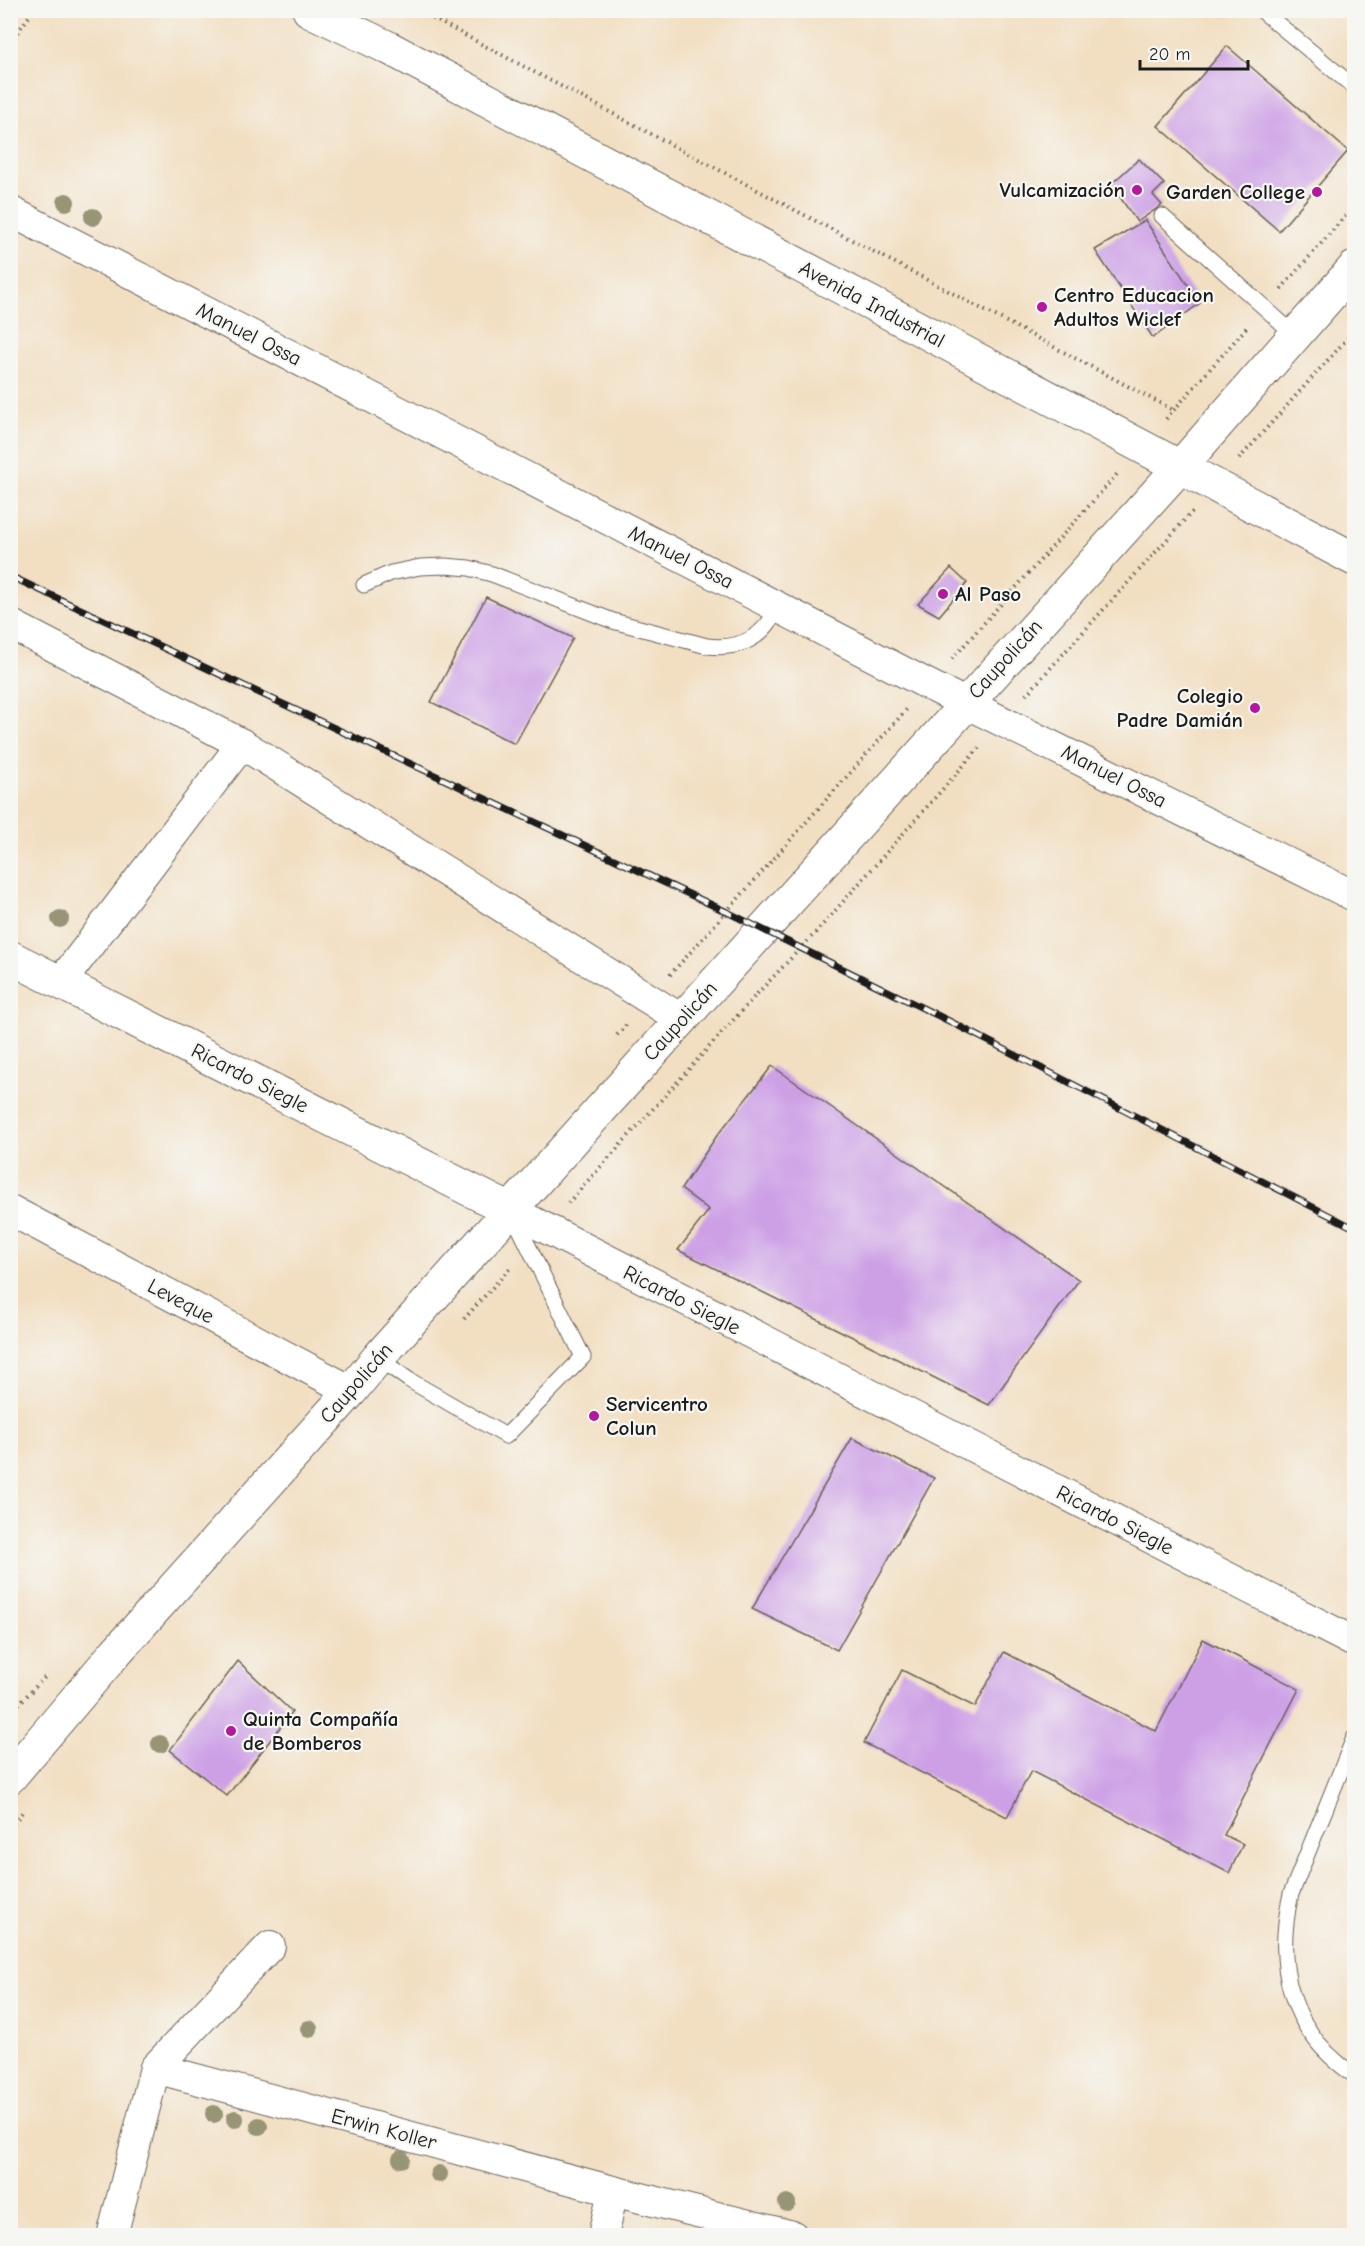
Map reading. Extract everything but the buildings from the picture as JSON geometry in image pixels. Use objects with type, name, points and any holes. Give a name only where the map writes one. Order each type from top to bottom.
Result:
[{"type":"main road","name":"Avenida Industrial","points":[[309,10],[389,48],[1354,559]]},
{"type":"main road","points":[[358,10],[389,48]]},
{"type":"main road","name":"Caupolicán","points":[[10,1777],[116,1652],[681,1019],[1180,467],[1354,268]]},
{"type":"main road","name":"Ricardo Siegle","points":[[10,957],[510,1210]]},
{"type":"street","name":"Manuel Ossa","points":[[10,211],[929,685],[1354,896]]},
{"type":"street","points":[[10,624],[242,744],[681,1019]]},
{"type":"street","points":[[61,982],[242,744]]},
{"type":"street","name":"Leveque","points":[[10,1210],[351,1391]]},
{"type":"street","name":"Ricardo Siegle","points":[[510,1210],[537,1238],[1354,1642]]},
{"type":"street","points":[[112,2235],[155,2068],[270,1946]]},
{"type":"street","name":"Erwin Koller","points":[[155,2068],[613,2191],[793,2235]]},
{"type":"street","points":[[603,2235],[613,2191]]},
{"type":"lane","points":[[1261,10],[1354,87]]},
{"type":"lane","points":[[1161,216],[1295,335]]},
{"type":"lane","points":[[364,585],[391,573],[420,567],[469,568],[492,574],[613,621],[722,648],[739,646],[752,640],[768,626],[778,607]]},
{"type":"lane","points":[[378,1358],[409,1380],[506,1436],[583,1357],[537,1238]]},
{"type":"lane","points":[[1354,1738],[1291,1894],[1285,1921],[1283,1949],[1286,1976],[1294,2003],[1305,2024],[1327,2051],[1354,2074]]},
{"type":"path","points":[[10,42],[34,10]]},
{"type":"path","points":[[417,10],[1183,416]]},
{"type":"path","points":[[610,1042],[1142,447],[1354,206]]},
{"type":"path","points":[[457,1326],[755,996],[818,930],[1354,331]]},
{"type":"path","points":[[10,1713],[49,1673]]},
{"type":"railway","points":[[10,576],[727,912],[949,1021],[1354,1228]]},
{"type":"place","name":"Vulcamización","points":[[1137,190]]},
{"type":"place","name":"Garden College","points":[[1317,192]]},
{"type":"place","name":"Centro Educacion Adultos Wiclef","points":[[1042,307]]},
{"type":"place","name":"Al Paso","points":[[943,594]]},
{"type":"place","name":"Colegio Padre Damián","points":[[1255,708]]},
{"type":"place","name":"Servicentro Colun","points":[[594,1416]]},
{"type":"place","name":"Quinta Compañía de Bomberos","points":[[231,1731]]}]
